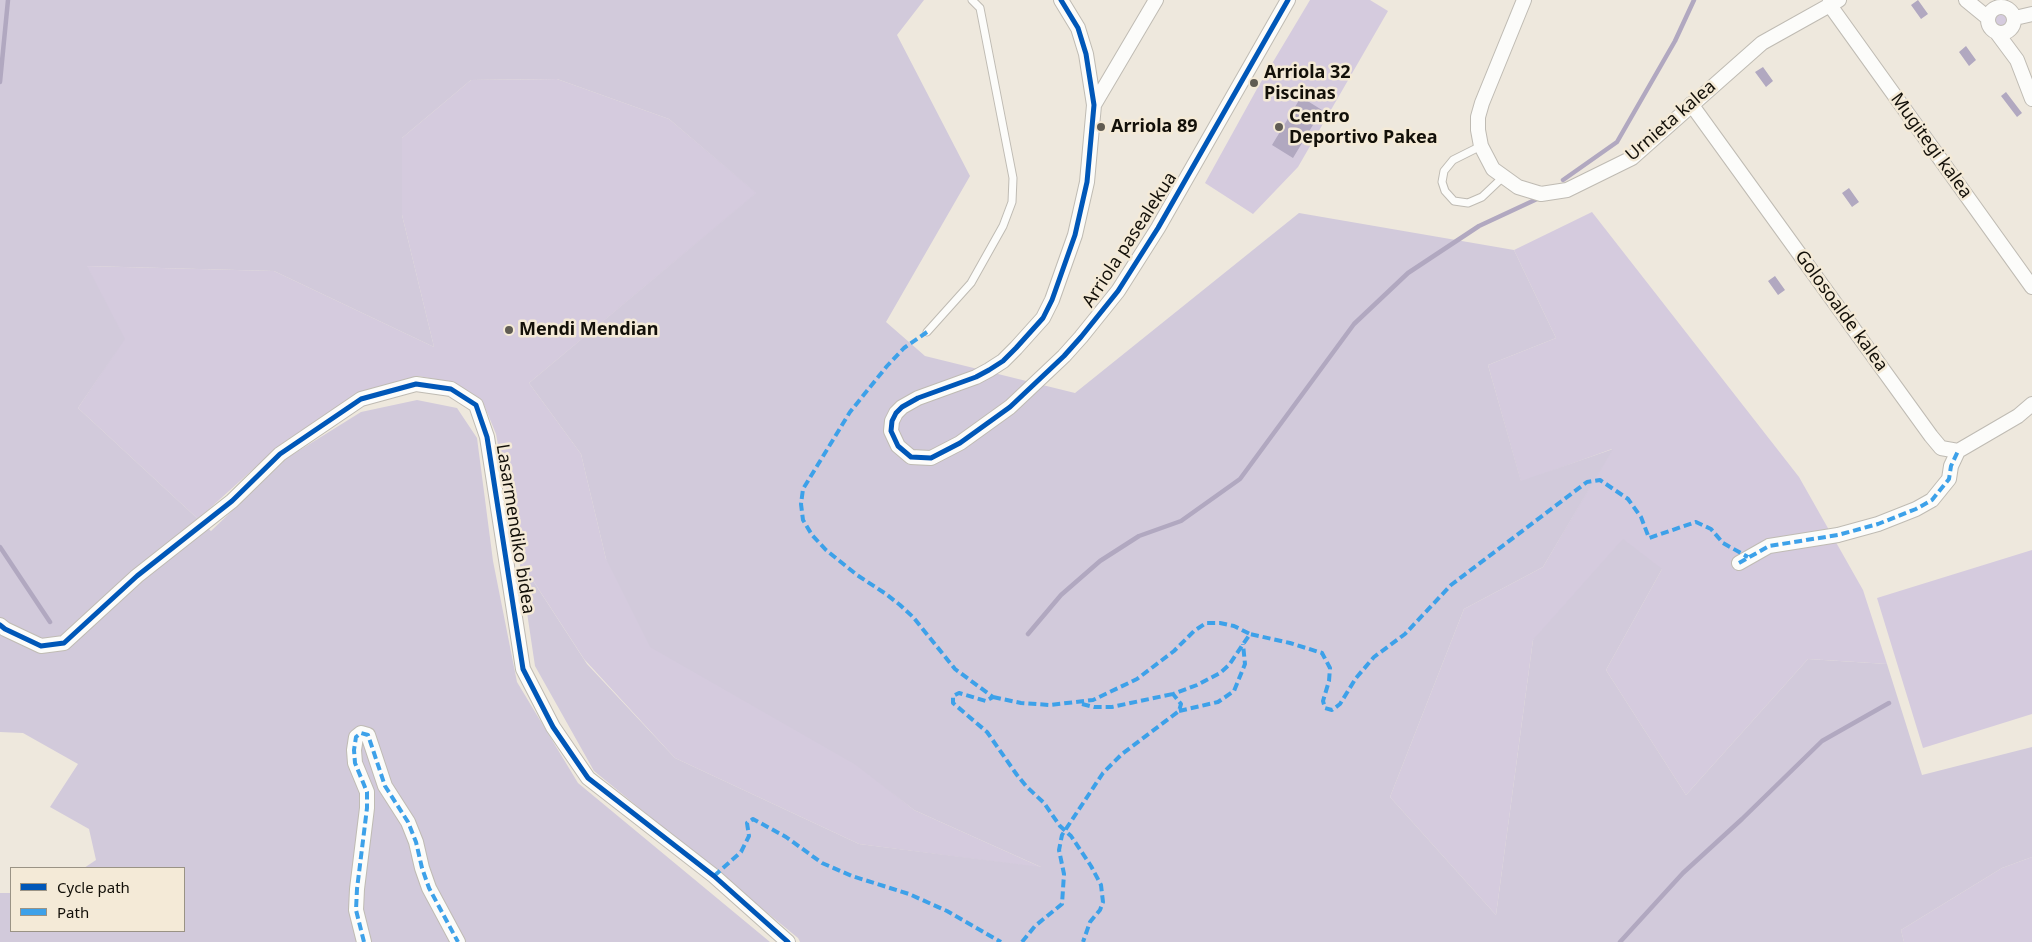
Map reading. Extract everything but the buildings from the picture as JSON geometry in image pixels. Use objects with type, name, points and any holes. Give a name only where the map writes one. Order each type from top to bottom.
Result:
[{"type":"street","name":"Arriola pasealekua","points":[[1061,0],[1078,28],[1086,54],[1094,105],[1087,182],[1082,209],[1067,260],[1046,312],[1030,334],[1003,360],[976,377],[910,402],[896,413],[892,421],[891,431],[894,440],[902,451],[911,457],[931,458],[960,443],[1010,407],[1081,338],[1118,291],[1158,228],[1288,0]]},
{"type":"street","name":"Arriola pasealekua","points":[[1094,105],[1156,0]]},
{"type":"street","name":"Urnieta kalea","points":[[1524,0],[1478,117],[1478,130],[1481,146],[1493,169],[1502,178],[1518,188],[1541,194],[1567,190],[1632,158],[1762,43],[1834,2]]},
{"type":"street","points":[[1966,0],[1988,18]]},
{"type":"street","name":"Mugitegi kalea","points":[[1834,2],[2032,287]]},
{"type":"street","points":[[1997,33],[2009,31],[2015,24],[2015,18],[2011,10],[2003,6],[1991,11],[1988,18],[1989,25],[2017,60],[2032,99]]},
{"type":"street","points":[[2015,18],[2032,14]]},
{"type":"street","name":"Golosoalde kalea","points":[[1691,104],[1931,436],[1942,448],[1958,451]]},
{"type":"street","name":"Lasarmendiko bidea","points":[[0,625],[41,646],[64,643],[130,582],[232,501],[280,454],[361,399],[416,384],[451,390],[476,405],[487,438],[523,669],[553,727],[588,778],[714,876],[788,942]]},
{"type":"street","points":[[1739,563],[1769,546],[1838,536],[1878,524],[1916,509],[1932,500],[1950,479],[1951,466],[1958,451],[2018,416],[2032,404]]},
{"type":"street","points":[[364,942],[360,932],[356,903],[367,808],[366,792],[355,763],[356,737],[361,733],[368,735],[385,786],[408,822],[416,842],[429,888],[458,942]]},
{"type":"lane","points":[[927,332],[971,283],[1003,226],[1012,202],[1013,178],[980,8],[972,0]]},
{"type":"lane","points":[[1481,146],[1453,160],[1444,171],[1442,182],[1445,191],[1454,201],[1468,202],[1482,197],[1502,178]]},
{"type":"shaded area","points":[[0,0],[924,0],[897,35],[970,176],[886,322],[925,356],[1075,393],[1299,213],[1514,250],[1556,338],[1488,365],[1521,481],[1613,449],[1543,567],[1464,609],[1390,797],[1496,915],[1533,640],[1623,539],[1662,569],[1606,670],[1686,795],[1808,659],[1887,664],[1922,775],[2032,747],[2032,857],[2002,868],[1901,930],[1904,942],[800,942],[798,938],[594,771],[535,666],[519,559],[587,664],[675,758],[859,844],[1041,867],[914,810],[856,765],[650,647],[606,559],[581,454],[529,383],[756,193],[669,119],[557,79],[471,80],[402,138],[402,215],[434,347],[274,271],[87,266],[125,339],[78,408],[211,531],[287,458],[361,412],[417,400],[457,408],[477,438],[493,561],[517,682],[578,783],[770,942],[0,942],[0,893],[10,893],[10,932],[185,932],[185,867],[86,867],[96,860],[89,829],[50,807],[78,764],[23,733],[0,732]]},
{"type":"shaded area","name":"Centro Deportivo Pakea","points":[[1310,0],[1370,0],[1388,11],[1298,167],[1253,214],[1205,183],[1258,87]]},
{"type":"shaded area","points":[[1918,0],[1928,14],[1921,19],[1911,5]]},
{"type":"shaded area","points":[[1997,10],[2005,10],[2010,15],[2008,26],[1997,28],[1992,23],[1992,15]]},
{"type":"shaded area","points":[[1966,46],[1976,60],[1969,66],[1959,52]]},
{"type":"shaded area","points":[[1763,67],[1773,81],[1766,87],[1755,72]]},
{"type":"shaded area","points":[[557,79],[669,119],[757,193],[529,383],[581,454],[606,559],[914,810],[1043,868],[859,844],[675,758],[584,659],[519,559],[496,434],[482,400],[451,382],[418,376],[356,394],[280,445],[198,519],[78,408],[124,339],[86,266],[274,271],[434,347],[402,215],[402,138],[471,80]]},
{"type":"shaded area","points":[[2006,92],[2022,113],[2017,117],[2001,96]]},
{"type":"shaded area","points":[[1301,97],[1322,110],[1293,158],[1272,145]]},
{"type":"shaded area","points":[[1849,188],[1859,202],[1852,207],[1842,193]]},
{"type":"shaded area","points":[[1592,212],[1799,477],[1863,590],[1887,664],[1808,659],[1686,795],[1606,670],[1662,569],[1533,640],[1496,915],[1390,797],[1464,609],[1543,567],[1612,449],[1521,482],[1488,365],[1556,338],[1514,250]]},
{"type":"shaded area","points":[[1775,276],[1785,290],[1778,295],[1768,281]]},
{"type":"shaded area","points":[[2032,550],[2032,714],[1923,748],[1877,598]]},
{"type":"shaded area","points":[[2032,857],[2032,942],[1904,942],[1901,930],[2002,868]]},
{"type":"waterway","points":[[0,82],[8,0]]},
{"type":"waterway","points":[[1563,180],[1617,142],[1675,41],[1694,0]]},
{"type":"waterway","points":[[1028,634],[1061,595],[1100,561],[1139,536],[1181,521],[1240,479],[1354,324],[1408,273],[1479,226],[1537,199]]},
{"type":"waterway","points":[[0,547],[50,622]]},
{"type":"waterway","points":[[1620,942],[1683,873],[1822,741],[1889,703]]},
{"type":"marked path","points":[[927,332],[904,348],[850,412],[803,489],[801,504],[803,520],[812,535],[826,550],[857,575],[900,605],[913,617],[955,669],[993,697],[986,701],[959,693],[953,696],[953,703],[987,732],[1017,775],[1044,803],[1060,826],[1071,836],[1091,866],[1101,885],[1103,902],[1100,910],[1090,922],[1083,942]]},
{"type":"marked path","points":[[1739,563],[1769,546],[1838,535],[1878,524],[1916,509],[1932,500],[1949,479],[1951,466],[1958,451]]},
{"type":"marked path","points":[[1022,942],[1035,926],[1062,904],[1064,874],[1059,850],[1062,835],[1103,773],[1122,754],[1179,711],[1181,704],[1173,694],[1197,685],[1220,673],[1229,665],[1250,634],[1290,643],[1322,653],[1330,668],[1329,681],[1323,701],[1325,708],[1332,710],[1340,704],[1356,678],[1374,657],[1405,634],[1451,585],[1587,482],[1600,480],[1628,499],[1641,517],[1649,538],[1696,522],[1711,529],[1723,543],[1748,557]]},
{"type":"marked path","points":[[993,697],[1021,703],[1050,705],[1093,700],[1137,679],[1174,651],[1194,631],[1206,623],[1234,626],[1250,634]]},
{"type":"marked path","points":[[1179,711],[1218,702],[1234,691],[1245,664],[1243,644]]},
{"type":"marked path","points":[[1082,704],[1094,707],[1112,707],[1173,694]]},
{"type":"marked path","points":[[364,942],[356,910],[367,808],[367,792],[355,763],[356,737],[361,733],[368,735],[385,786],[408,822],[416,842],[429,888],[458,942]]},
{"type":"marked path","points":[[714,876],[741,852],[749,836],[747,823],[753,819],[786,837],[822,863],[852,876],[909,894],[947,911],[1001,942]]},
{"type":"cycle path","points":[[1061,0],[1078,28],[1086,54],[1094,105],[1087,182],[1075,235],[1052,300],[1043,318],[1003,361],[976,377],[918,398],[902,407],[896,413],[892,421],[891,431],[898,446],[911,457],[931,458],[960,443],[1010,407],[1064,356],[1081,337],[1118,291],[1158,228],[1288,0]]},
{"type":"cycle path","points":[[0,625],[41,646],[64,643],[137,576],[232,501],[280,454],[361,399],[416,384],[451,389],[476,405],[487,437],[523,669],[553,727],[588,778],[714,876],[788,942]]},
{"type":"place","name":"Arriola 32 Piscinas","points":[[1254,83]]},
{"type":"place","name":"Arriola 89","points":[[1101,127]]},
{"type":"place","name":"Centro Deportivo Pakea","points":[[1279,127]]},
{"type":"place","name":"Mendi Mendian","points":[[509,330]]}]
